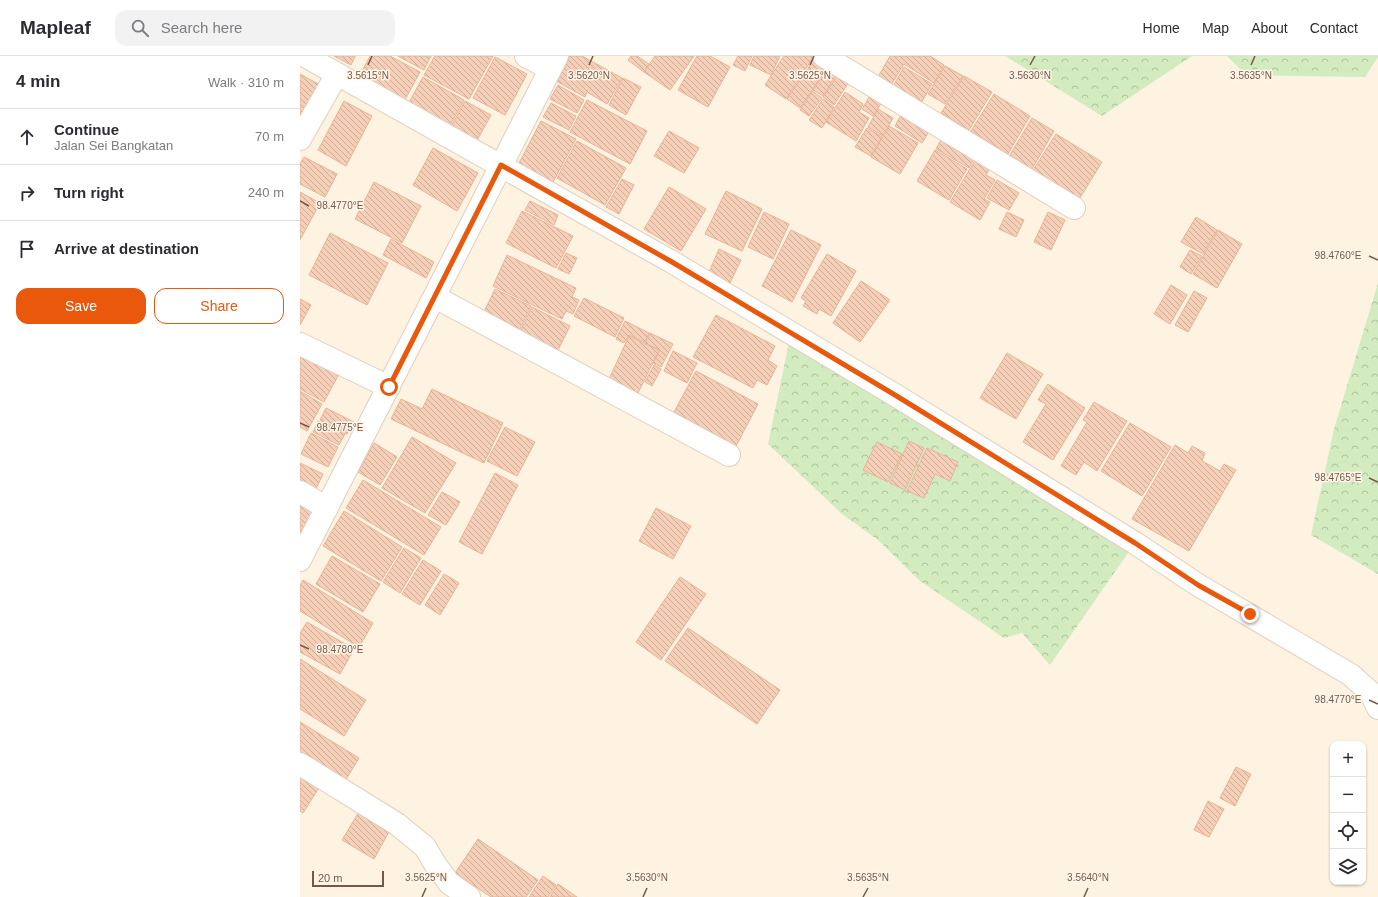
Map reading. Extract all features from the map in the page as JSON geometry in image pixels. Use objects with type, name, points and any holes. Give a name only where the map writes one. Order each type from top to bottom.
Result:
[{"type":"street","points":[[305,56],[672,262],[882,387],[1135,543],[1198,585],[1351,675],[1371,694],[1378,708]]},
{"type":"street","points":[[300,560],[553,63],[526,56]]},
{"type":"street","points":[[824,56],[1074,208]]},
{"type":"street","points":[[300,140],[337,74]]},
{"type":"street","points":[[435,297],[729,455]]},
{"type":"street","points":[[300,344],[389,387]]},
{"type":"street","points":[[300,492],[327,508]]},
{"type":"street","points":[[300,764],[397,824],[425,847],[449,884],[469,897]]},
{"type":"green space","points":[[1005,56],[1192,56],[1102,116]]},
{"type":"green space","points":[[1227,56],[1378,57],[1365,77],[1246,75]]},
{"type":"green space","points":[[1378,283],[1378,574],[1311,535],[1334,429]]},
{"type":"green space","points":[[791,333],[1135,543],[1050,665],[1022,633],[1004,638],[920,581],[878,540],[842,514],[768,444]]},
{"type":"building","points":[[334,56],[355,56],[351,65]]},
{"type":"building","points":[[370,56],[390,56],[420,72],[402,105],[357,81]]},
{"type":"building","points":[[398,56],[431,56],[424,70]]},
{"type":"building","points":[[435,56],[493,56],[469,99],[424,75]]},
{"type":"building","points":[[570,56],[582,56],[622,78],[607,104],[587,92],[585,97],[556,81]]},
{"type":"building","points":[[631,56],[637,56],[649,64],[644,72],[628,60]]},
{"type":"building","points":[[655,56],[694,56],[670,90],[644,72]]},
{"type":"building","points":[[697,56],[710,56],[730,67],[708,107],[678,90]]},
{"type":"building","points":[[738,56],[752,56],[745,71],[733,65]]},
{"type":"building","points":[[754,56],[780,56],[771,75],[750,65]]},
{"type":"building","points":[[784,56],[814,56],[786,99],[765,85]]},
{"type":"building","points":[[816,56],[839,71],[823,96],[813,90],[822,77],[808,68]]},
{"type":"building","points":[[890,56],[930,56],[944,65],[934,83],[904,64],[891,85],[878,77]]},
{"type":"building","points":[[495,57],[527,74],[505,115],[473,98]]},
{"type":"building","points":[[945,66],[963,76],[945,104],[928,94]]},
{"type":"building","points":[[904,67],[932,84],[921,103],[893,86]]},
{"type":"building","points":[[807,69],[821,77],[800,108],[787,99]]},
{"type":"building","points":[[300,74],[320,85],[300,122]]},
{"type":"building","points":[[838,75],[849,82],[834,105],[823,97]]},
{"type":"building","points":[[964,76],[992,92],[969,130],[941,113]]},
{"type":"building","points":[[423,77],[464,100],[448,129],[407,106]]},
{"type":"building","points":[[623,78],[641,87],[626,115],[609,105]]},
{"type":"building","points":[[558,85],[584,100],[577,113],[550,99]]},
{"type":"building","points":[[812,91],[822,98],[809,116],[800,110]]},
{"type":"building","points":[[845,92],[863,104],[859,112],[869,118],[856,141],[826,122]]},
{"type":"building","points":[[871,94],[882,102],[873,116],[862,109]]},
{"type":"building","points":[[994,94],[1030,116],[1008,154],[971,131]]},
{"type":"building","points":[[823,99],[834,107],[822,128],[809,120]]},
{"type":"building","points":[[587,100],[647,131],[630,164],[570,132]]},
{"type":"building","points":[[344,101],[372,116],[346,166],[318,150]]},
{"type":"building","points":[[465,101],[491,115],[474,146],[448,132]]},
{"type":"building","points":[[551,103],[576,116],[569,130],[543,117]]},
{"type":"building","points":[[878,109],[893,118],[883,136],[868,127]]},
{"type":"building","points":[[902,113],[930,130],[922,143],[895,126]]},
{"type":"building","points":[[1032,118],[1054,131],[1032,169],[1010,155]]},
{"type":"building","points":[[541,121],[576,139],[553,182],[518,165]]},
{"type":"building","points":[[889,126],[918,143],[900,174],[871,157]]},
{"type":"building","points":[[867,128],[882,137],[871,156],[855,147]]},
{"type":"building","points":[[669,131],[699,148],[684,173],[654,156]]},
{"type":"building","points":[[1056,134],[1102,162],[1078,201],[1032,172]]},
{"type":"building","points":[[942,138],[975,157],[969,168],[936,149]]},
{"type":"building","points":[[577,141],[626,168],[605,205],[557,178]]},
{"type":"building","points":[[433,148],[478,173],[457,211],[413,185]]},
{"type":"building","points":[[935,150],[967,169],[949,200],[917,181]]},
{"type":"building","points":[[304,157],[337,174],[325,197],[300,184],[300,164]]},
{"type":"building","points":[[976,159],[990,168],[986,175],[995,180],[984,199],[990,202],[980,220],[950,202]]},
{"type":"building","points":[[622,179],[634,185],[619,214],[606,207]]},
{"type":"building","points":[[997,180],[1019,193],[1009,210],[987,198]]},
{"type":"building","points":[[374,182],[421,206],[402,243],[355,219]]},
{"type":"building","points":[[669,187],[706,209],[681,251],[644,229]]},
{"type":"building","points":[[726,191],[762,209],[742,251],[705,234]]},
{"type":"building","points":[[300,192],[320,203],[300,240]]},
{"type":"building","points":[[530,201],[558,215],[554,225],[525,210]]},
{"type":"building","points":[[522,211],[573,236],[556,268],[506,243]]},
{"type":"building","points":[[764,212],[789,224],[773,259],[748,247]]},
{"type":"building","points":[[1007,212],[1024,220],[1016,237],[999,229]]},
{"type":"building","points":[[1048,212],[1065,220],[1051,250],[1034,242]]},
{"type":"building","points":[[1196,217],[1217,230],[1203,254],[1181,242]]},
{"type":"building","points":[[791,230],[821,245],[792,302],[762,286]]},
{"type":"building","points":[[1218,230],[1242,244],[1217,288],[1193,274]]},
{"type":"building","points":[[330,233],[388,263],[367,305],[309,275]]},
{"type":"building","points":[[391,239],[434,262],[426,278],[383,255]]},
{"type":"building","points":[[719,249],[741,260],[730,283],[709,272]]},
{"type":"building","points":[[1190,250],[1202,256],[1191,274],[1180,267]]},
{"type":"building","points":[[566,253],[577,258],[569,274],[558,269]]},
{"type":"building","points":[[827,254],[856,271],[831,316],[819,309],[817,314],[803,306],[806,301],[801,298]]},
{"type":"building","points":[[507,255],[576,288],[572,297],[579,300],[573,314],[566,311],[562,319],[493,286]]},
{"type":"building","points":[[861,281],[890,300],[860,342],[833,323]]},
{"type":"building","points":[[1171,285],[1187,295],[1170,324],[1154,314]]},
{"type":"building","points":[[495,289],[531,306],[516,337],[480,320]]},
{"type":"building","points":[[1194,291],[1207,298],[1188,332],[1175,325]]},
{"type":"building","points":[[584,298],[624,318],[615,337],[574,316]]},
{"type":"building","points":[[300,299],[311,305],[300,325]]},
{"type":"building","points":[[532,307],[570,326],[555,356],[517,338]]},
{"type":"building","points":[[716,315],[775,346],[768,360],[777,366],[767,385],[757,380],[753,388],[693,357]]},
{"type":"building","points":[[625,321],[649,333],[645,342],[629,335],[624,343],[616,339]]},
{"type":"building","points":[[650,333],[673,344],[661,367],[653,363],[660,350],[645,343]]},
{"type":"building","points":[[629,336],[659,350],[638,393],[609,379]]},
{"type":"building","points":[[673,351],[697,363],[687,383],[664,371]]},
{"type":"building","points":[[300,352],[339,374],[324,402],[300,389]]},
{"type":"building","points":[[1007,353],[1043,374],[1016,419],[980,398]]},
{"type":"building","points":[[654,365],[661,369],[652,386],[645,382]]},
{"type":"building","points":[[696,371],[758,404],[736,446],[674,412]]},
{"type":"building","points":[[1048,384],[1085,408],[1053,460],[1023,442],[1046,404],[1038,400]]},
{"type":"building","points":[[432,389],[503,423],[484,463],[391,419],[401,399],[422,409]]},
{"type":"building","points":[[300,391],[322,404],[307,431],[300,427]]},
{"type":"building","points":[[1094,402],[1127,421],[1097,471],[1084,462],[1076,475],[1061,466],[1087,422],[1083,420]]},
{"type":"building","points":[[326,408],[354,422],[347,434],[320,420]]},
{"type":"building","points":[[318,421],[345,434],[339,445],[313,432]]},
{"type":"building","points":[[1130,423],[1171,447],[1142,496],[1101,471]]},
{"type":"building","points":[[505,427],[535,442],[517,476],[487,461]]},
{"type":"building","points":[[311,433],[338,447],[328,467],[301,454]]},
{"type":"building","points":[[412,437],[456,463],[425,513],[382,488]]},
{"type":"building","points":[[909,441],[924,448],[905,490],[890,483]]},
{"type":"building","points":[[877,442],[902,454],[888,482],[863,470]]},
{"type":"building","points":[[374,443],[397,457],[380,485],[358,472]]},
{"type":"building","points":[[1175,445],[1188,453],[1192,446],[1205,453],[1202,461],[1220,471],[1224,464],[1236,470],[1189,551],[1132,519]]},
{"type":"building","points":[[927,448],[958,462],[950,481],[935,474],[924,498],[907,491]]},
{"type":"building","points":[[300,463],[323,474],[313,495],[300,489]]},
{"type":"building","points":[[495,473],[518,485],[482,554],[459,542]]},
{"type":"building","points":[[363,480],[441,527],[424,555],[346,508]]},
{"type":"building","points":[[442,492],[460,502],[446,525],[428,515]]},
{"type":"building","points":[[300,497],[320,507],[305,534],[300,532]]},
{"type":"building","points":[[656,508],[691,526],[673,559],[639,541]]},
{"type":"building","points":[[344,511],[402,547],[381,581],[323,546]]},
{"type":"building","points":[[404,548],[421,558],[400,593],[383,582]]},
{"type":"building","points":[[332,556],[380,584],[363,612],[316,584]]},
{"type":"building","points":[[423,560],[441,571],[420,605],[402,594]]},
{"type":"building","points":[[444,574],[459,583],[440,615],[425,605]]},
{"type":"building","points":[[680,577],[706,594],[661,660],[636,642]]},
{"type":"building","points":[[303,580],[373,623],[359,647],[300,611],[300,585]]},
{"type":"building","points":[[307,622],[354,649],[340,674],[300,652],[300,633]]},
{"type":"building","points":[[688,628],[780,690],[757,724],[665,661]]},
{"type":"building","points":[[300,659],[366,700],[344,736],[300,709]]},
{"type":"building","points":[[300,722],[359,758],[342,786],[300,761]]},
{"type":"building","points":[[1236,767],[1251,774],[1235,806],[1220,798]]},
{"type":"building","points":[[300,770],[322,783],[303,813],[300,811]]},
{"type":"building","points":[[1208,801],[1224,809],[1209,837],[1194,830]]},
{"type":"building","points":[[360,810],[391,828],[374,859],[342,840]]},
{"type":"building","points":[[478,839],[538,880],[526,897],[491,897],[455,873]]},
{"type":"building","points":[[543,876],[556,885],[548,897],[529,897]]},
{"type":"building","points":[[558,884],[577,897],[550,897]]},
{"type":"route","points":[[389,387],[501,165],[672,262],[895,395],[1082,512],[1135,543],[1198,585],[1250,614]]}]
